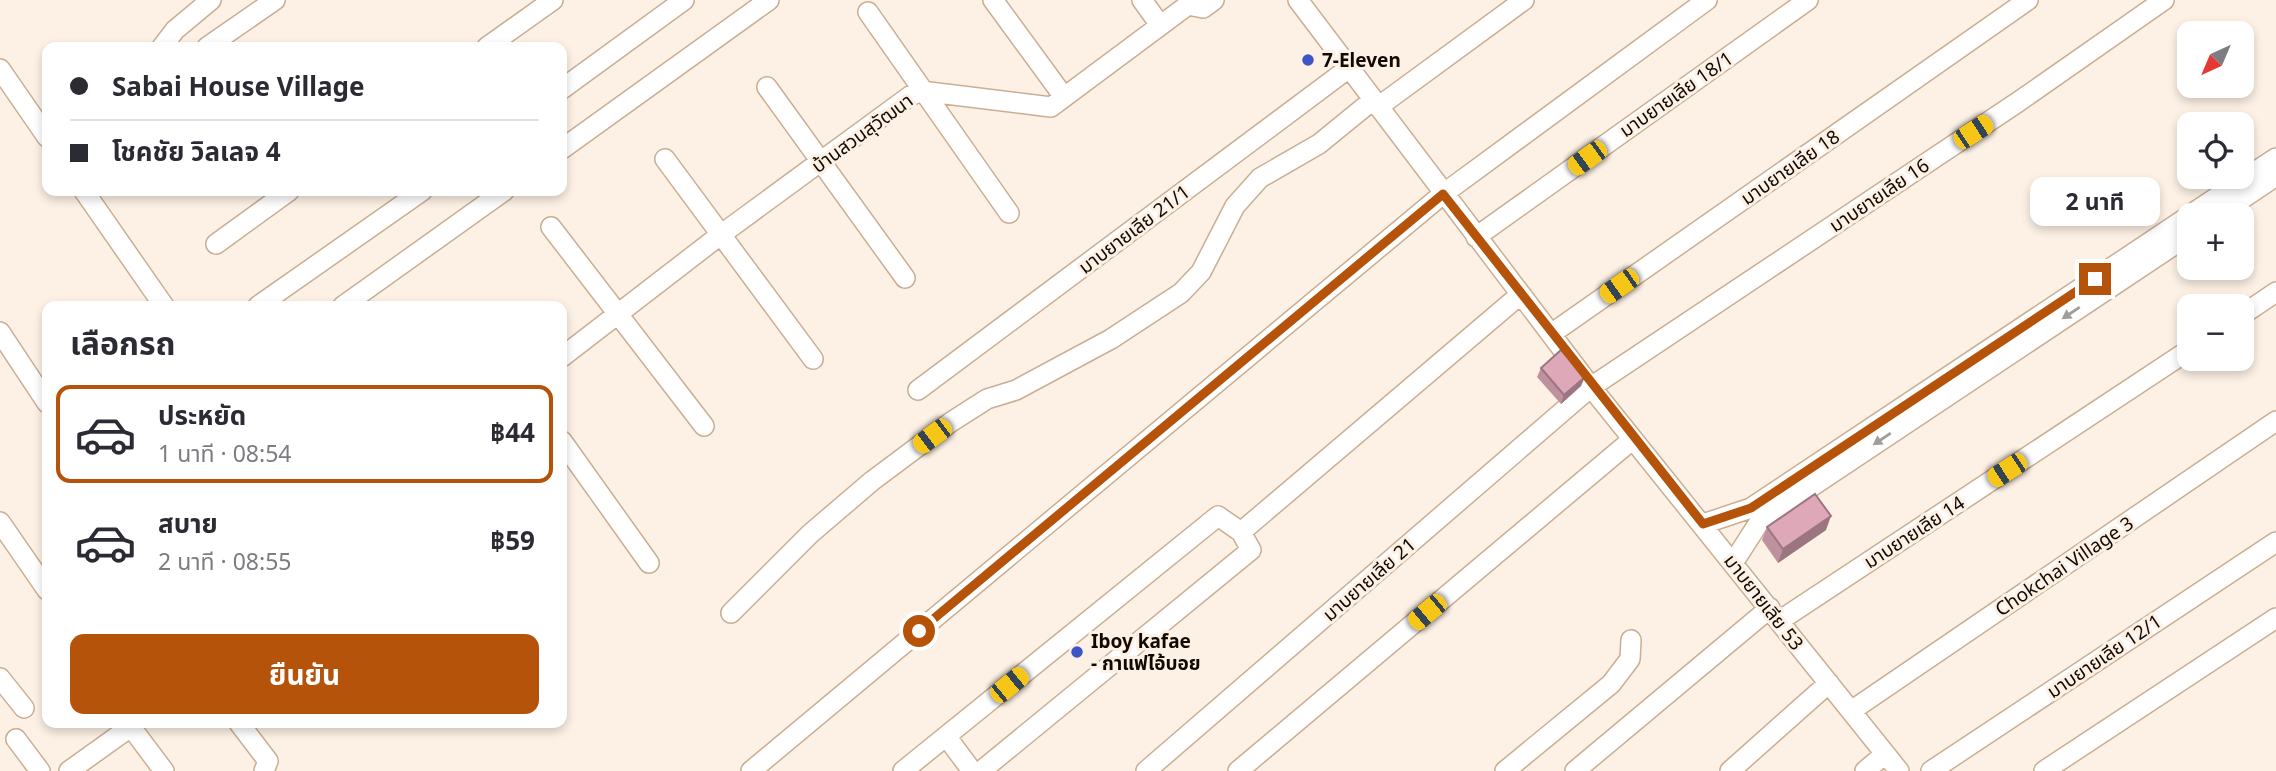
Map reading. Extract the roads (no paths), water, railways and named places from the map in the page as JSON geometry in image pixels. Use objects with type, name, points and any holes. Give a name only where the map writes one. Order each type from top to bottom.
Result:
[{"type":"street","points":[[166,42],[175,30],[211,0]]},
{"type":"street","points":[[214,42],[275,0]]},
{"type":"street","points":[[494,42],[553,0]]},
{"type":"street","points":[[567,85],[684,0]]},
{"type":"street","points":[[567,145],[769,0]]},
{"type":"street","points":[[993,0],[1065,97]]},
{"type":"street","points":[[1142,0],[1160,25]]},
{"type":"street","name":"บ้านสวนสุวัฒนา","points":[[567,353],[719,236],[911,96],[921,91],[1051,107],[1187,3],[1203,8],[1214,0]]},
{"type":"street","name":"มาบยายเลีย 53","points":[[1298,0],[1591,387],[1899,771]]},
{"type":"street","points":[[731,613],[810,534],[872,481],[951,422],[987,399],[1016,390],[1111,339],[1181,293],[1201,272],[1235,206],[1259,178],[1319,144],[1524,0]]},
{"type":"street","points":[[751,771],[1443,194],[1707,0]]},
{"type":"street","name":"มาบยายเลีย 18/1","points":[[1476,237],[1808,0]]},
{"type":"street","name":"มาบยายเลีย 18","points":[[1551,334],[2028,0]]},
{"type":"street","name":"มาบยายเลีย 16","points":[[1591,387],[2018,102],[2164,0]]},
{"type":"street","points":[[868,12],[1009,213]]},
{"type":"street","name":"มาบยายเลีย 21/1","points":[[918,390],[1349,68]]},
{"type":"street","points":[[0,69],[42,130]]},
{"type":"street","points":[[768,87],[905,278]]},
{"type":"street","points":[[2209,203],[2276,158]]},
{"type":"street","points":[[664,159],[813,359]]},
{"type":"street","points":[[2236,203],[2276,176]]},
{"type":"street","points":[[87,196],[161,301]]},
{"type":"street","points":[[216,244],[282,196]]},
{"type":"street","points":[[265,301],[415,196]]},
{"type":"street","points":[[350,301],[497,196]]},
{"type":"street","points":[[551,227],[704,426]]},
{"type":"street","points":[[2141,258],[2177,227]]},
{"type":"street","points":[[1703,524],[1751,508],[1952,383],[2141,258],[2177,240]]},
{"type":"street","points":[[2254,307],[2276,292]]},
{"type":"street","points":[[1241,531],[1520,295]]},
{"type":"street","points":[[0,332],[42,395]]},
{"type":"street","name":"มาบยายเลีย 14","points":[[1575,771],[1774,615],[2177,358]]},
{"type":"street","points":[[1733,563],[1760,521],[1952,383]]},
{"type":"street","name":"มาบยายเลีย 21","points":[[1146,771],[1591,387]]},
{"type":"street","name":"Chokchai Village 3","points":[[1852,711],[2276,421]]},
{"type":"street","points":[[1238,771],[1633,439]]},
{"type":"street","points":[[567,448],[649,563]]},
{"type":"street","points":[[903,771],[1218,516],[1241,531],[1251,550],[981,771]]},
{"type":"street","points":[[0,522],[42,583]]},
{"type":"street","name":"มาบยายเลีย 12/1","points":[[1931,771],[2276,542]]},
{"type":"street","points":[[2044,771],[2276,618]]},
{"type":"street","points":[[1505,771],[1611,684],[1630,659],[1631,640]]},
{"type":"street","points":[[0,678],[24,708]]},
{"type":"street","points":[[1730,771],[1829,683]]},
{"type":"street","points":[[69,771],[127,728]]},
{"type":"street","points":[[135,728],[164,771]]},
{"type":"street","points":[[242,728],[266,766]]},
{"type":"street","points":[[946,736],[972,771]]},
{"type":"street","points":[[16,739],[40,771]]},
{"type":"street","points":[[1865,771],[1885,754]]},
{"type":"place","name":"7-Eleven","points":[[1308,60]]},
{"type":"place","name":"Iboy kafae - กาแฟไอ้บอย","points":[[1077,652]]}]
